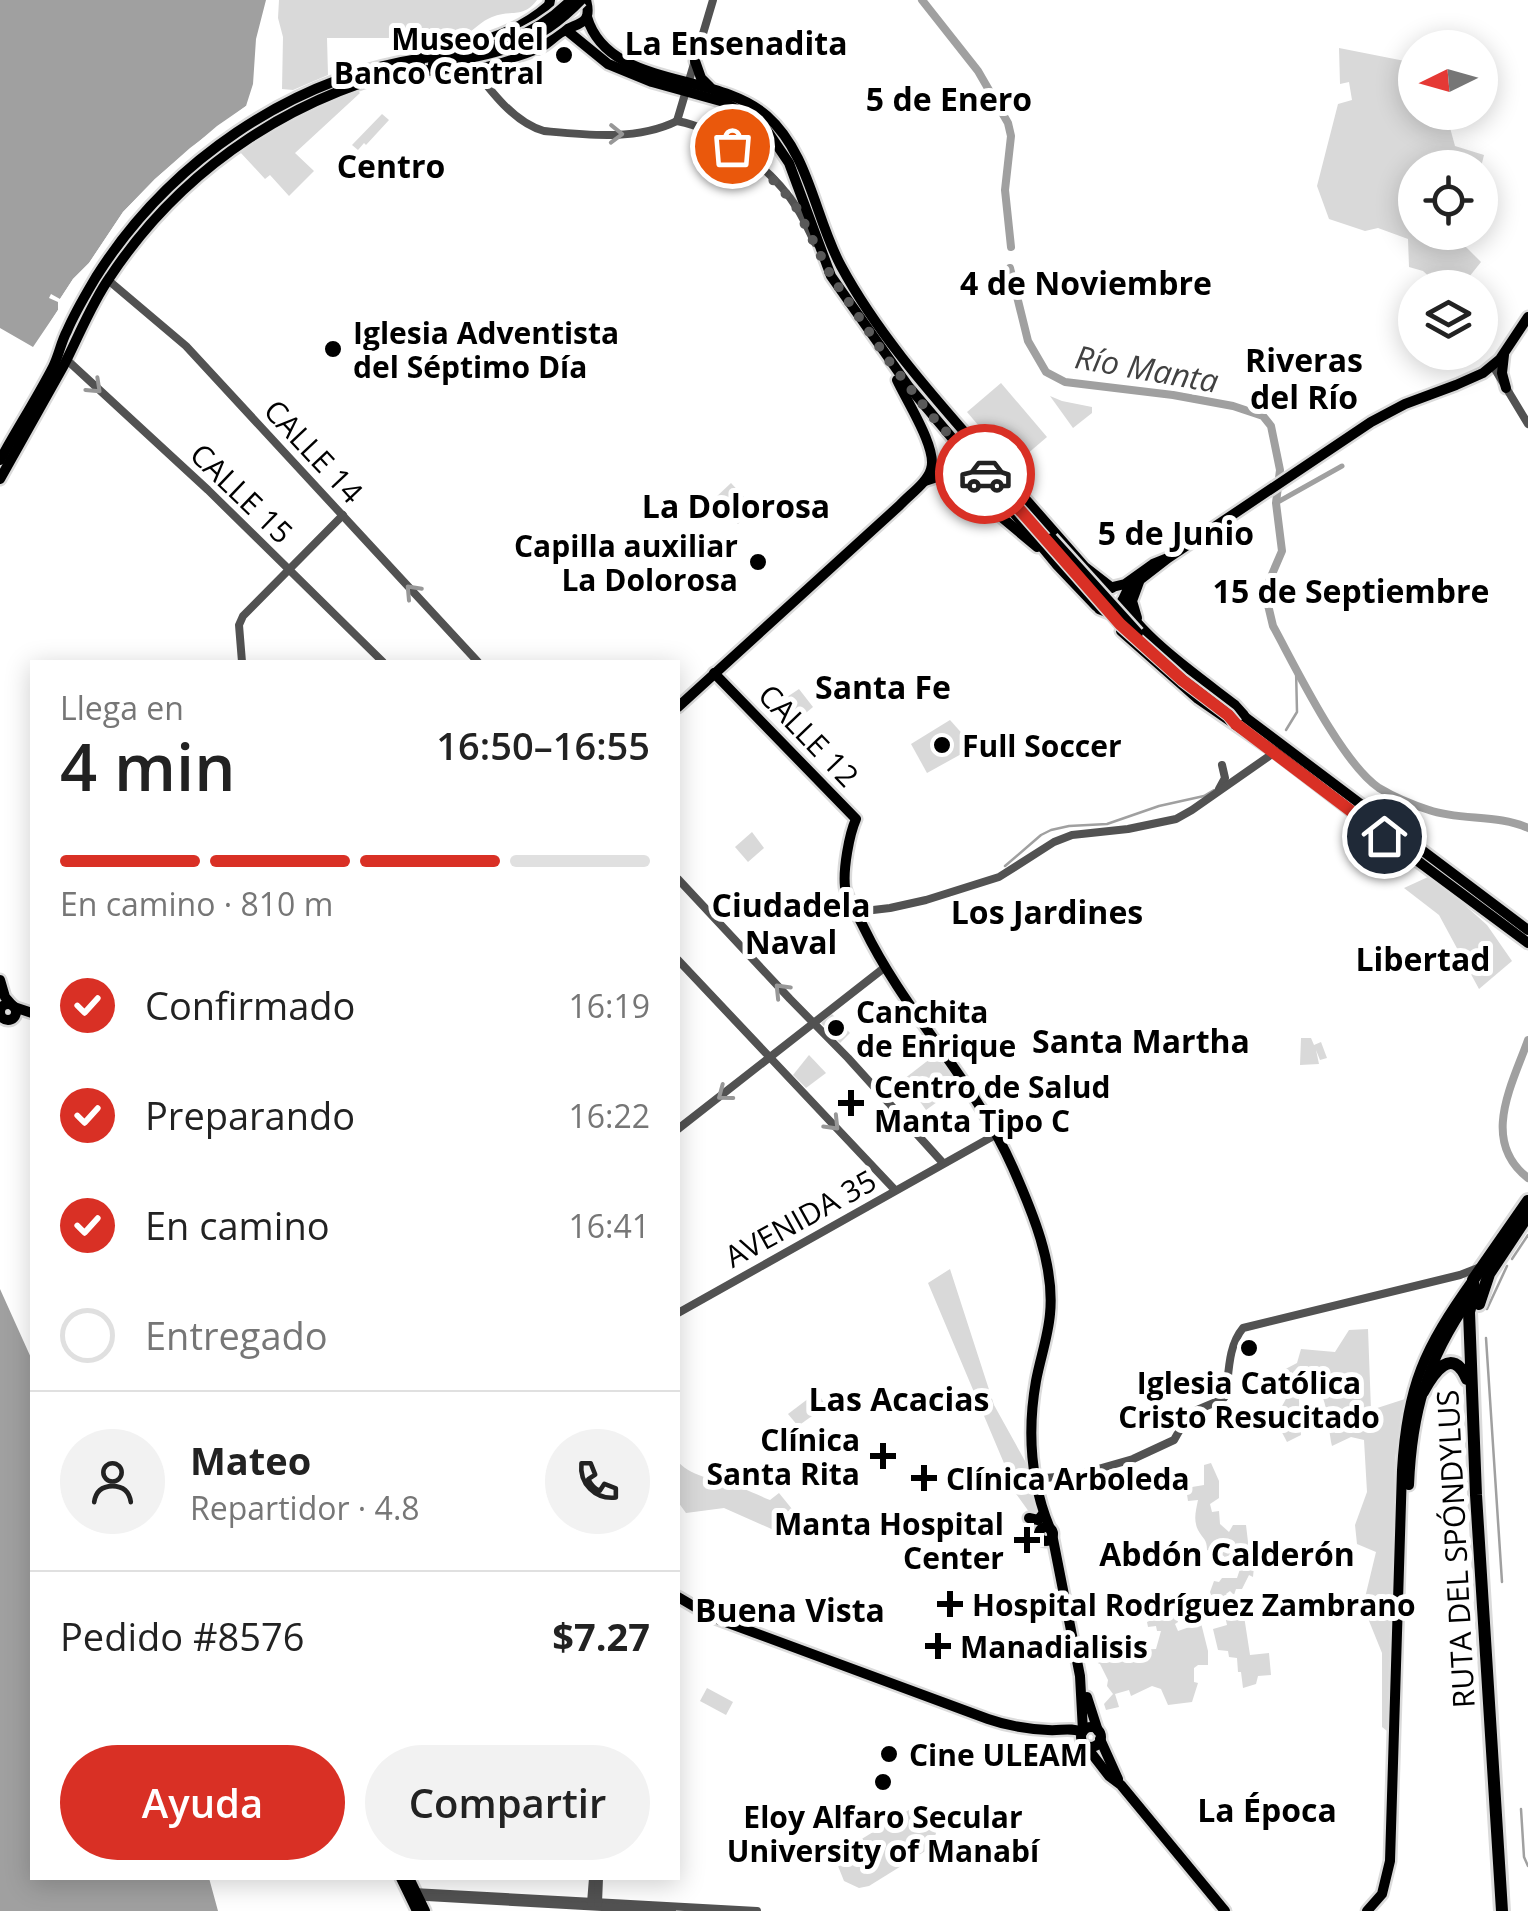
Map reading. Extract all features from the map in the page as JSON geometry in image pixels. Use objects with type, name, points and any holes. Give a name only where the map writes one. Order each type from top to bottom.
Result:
[{"type":"highway","name":"RUTA DEL SPÓNDYLUS","points":[[1505,1911],[1469,1312],[1473,1283],[1528,1200]]},
{"type":"highway","name":"RUTA DEL SPÓNDYLUS","points":[[1505,1911],[1473,1283],[1528,1215]]},
{"type":"highway","points":[[1423,1392],[1436,1369],[1455,1364],[1466,1374],[1472,1401]]},
{"type":"main road","points":[[0,478],[108,280],[133,244],[195,179],[258,132],[306,106],[429,61],[508,42],[545,22],[571,0]]},
{"type":"main road","points":[[0,460],[55,364],[73,318],[116,248],[144,213],[211,150],[246,126],[328,84],[368,69],[403,61],[488,55],[512,48],[550,28],[584,0],[598,41],[619,58],[732,106],[751,116],[768,132],[789,163],[840,263],[922,384],[1086,567],[1118,593],[1130,616],[1235,705],[1240,720]]},
{"type":"main road","points":[[403,61],[508,32],[549,3]]},
{"type":"main road","points":[[549,3],[552,21],[619,70],[652,82],[710,87],[744,99],[770,118],[789,141],[798,160],[827,267],[889,361],[931,415],[1098,608],[1179,684],[1223,717],[1240,720]]},
{"type":"main road","points":[[549,42],[587,17]]},
{"type":"main road","points":[[508,32],[522,38],[524,47],[516,57]]},
{"type":"main road","points":[[390,74],[516,57],[561,38],[578,40]]},
{"type":"main road","points":[[695,61],[701,78],[710,87]]},
{"type":"main road","points":[[66,360],[68,347],[116,248]]},
{"type":"main road","points":[[1498,360],[1528,317]]},
{"type":"main road","points":[[1506,350],[1502,373],[1506,388]]},
{"type":"main road","points":[[680,705],[924,481],[932,467],[932,454],[889,361]]},
{"type":"main road","points":[[1098,608],[1097,594],[1104,588],[1138,578],[1391,410],[1486,370]]},
{"type":"main road","points":[[1473,378],[1506,388]]},
{"type":"main road","points":[[978,448],[1000,482],[1120,624],[1172,672],[1528,930]]},
{"type":"main road","points":[[980,470],[1000,482],[1148,643],[1232,709],[1276,752],[1528,943]]},
{"type":"main road","points":[[924,481],[940,476],[956,479],[1057,565]]},
{"type":"main road","points":[[1086,567],[1114,579],[1138,578]]},
{"type":"main road","points":[[1098,608],[1105,613],[1119,608],[1138,578]]},
{"type":"main road","points":[[1138,578],[1133,608],[1146,632]]},
{"type":"main road","name":"CALLE 12","points":[[714,673],[856,820],[851,831],[845,886],[856,912],[884,968],[997,1134],[1034,1222],[1048,1274],[1050,1315],[1030,1424],[1035,1479],[1048,1533]]},
{"type":"main road","points":[[0,980],[13,1010]]},
{"type":"main road","points":[[0,1012],[3,1006],[30,1015]]},
{"type":"main road","points":[[1378,1911],[1392,1887],[1398,1856],[1412,1436],[1426,1377],[1473,1283]]},
{"type":"main road","points":[[1367,1911],[1382,1894],[1390,1861],[1404,1432],[1417,1376],[1427,1353],[1446,1318],[1473,1283]]},
{"type":"main road","name":"CALLE 12","points":[[1040,1500],[1058,1562],[1080,1678],[1081,1736],[1109,1776],[1225,1911]]},
{"type":"main road","points":[[1030,1518],[1038,1520],[1042,1515]]},
{"type":"main road","points":[[680,1598],[712,1617],[1006,1726],[1081,1736],[1093,1747],[1099,1735],[1090,1728],[1081,1736]]},
{"type":"main road","name":"CALLE 12","points":[[1080,1678],[1120,1785]]},
{"type":"main road","points":[[403,1880],[425,1911]]},
{"type":"main road","points":[[410,1880],[417,1911]]},
{"type":"street","points":[[587,17],[597,0]]},
{"type":"street","points":[[677,121],[713,0]]},
{"type":"street","points":[[471,65],[518,116],[536,129],[630,134],[677,121],[705,130],[764,170],[799,210],[827,267]]},
{"type":"street","name":"CALLE 14","points":[[108,280],[186,346],[476,660]]},
{"type":"street","name":"CALLE 15","points":[[66,360],[381,660]]},
{"type":"street","points":[[1495,370],[1528,424]]},
{"type":"street","points":[[242,660],[242,616],[343,515]]},
{"type":"street","points":[[856,912],[926,900],[999,877],[1072,835],[1166,822],[1184,815],[1276,752]]},
{"type":"street","points":[[1212,795],[1224,782],[1222,766]]},
{"type":"street","points":[[680,881],[944,1164]]},
{"type":"street","points":[[680,962],[895,1190]]},
{"type":"street","points":[[680,1127],[884,968]]},
{"type":"street","name":"AVENIDA 35","points":[[680,1312],[997,1134]]},
{"type":"street","points":[[1035,1479],[1077,1475],[1133,1458],[1174,1440],[1197,1410],[1226,1395],[1232,1352],[1243,1328],[1473,1283]]},
{"type":"street","points":[[594,1904],[596,1880]]},
{"type":"street","points":[[414,1894],[757,1911]]},
{"type":"street","points":[[594,1904],[672,1911]]},
{"type":"shaded area","points":[[0,0],[266,0],[246,106],[190,148],[123,212],[89,263],[73,279],[33,347],[0,328]]},
{"type":"shaded area","points":[[279,0],[537,0],[527,10],[492,17],[456,38],[327,38],[328,75],[293,90],[282,89]]},
{"type":"shaded area","points":[[1339,48],[1398,60],[1398,130],[1451,130],[1455,146],[1468,150],[1398,150],[1398,235],[1378,228],[1365,231],[1329,219],[1317,186],[1338,104],[1352,100],[1349,82],[1340,84]]},
{"type":"shaded area","points":[[357,90],[360,93],[295,153],[314,171],[289,196],[270,175],[265,179],[240,152],[298,116]]},
{"type":"shaded area","points":[[382,114],[389,120],[358,150],[352,145]]},
{"type":"shaded area","points":[[1408,250],[1469,250],[1481,262],[1475,270],[1409,267]]},
{"type":"shaded area","points":[[1001,383],[1047,437],[1013,466],[967,412]]},
{"type":"shaded area","points":[[1050,396],[1092,407],[1092,413],[1073,428]]},
{"type":"shaded area","points":[[731,483],[754,508],[738,524],[714,499]]},
{"type":"shaded area","points":[[799,689],[813,707],[801,717],[784,699]]},
{"type":"shaded area","name":"Full Soccer","points":[[950,720],[974,747],[927,773],[911,744]]},
{"type":"shaded area","points":[[752,832],[764,848],[748,862],[735,847]]},
{"type":"shaded area","points":[[1428,877],[1487,925],[1512,961],[1479,989],[1439,915],[1404,888]]},
{"type":"shaded area","name":"Canchita de Enrique","points":[[832,1014],[850,1033],[840,1043],[821,1023]]},
{"type":"shaded area","points":[[1301,1038],[1311,1038],[1314,1045],[1321,1042],[1327,1058],[1320,1060],[1316,1050],[1319,1064],[1300,1065]]},
{"type":"shaded area","points":[[809,1055],[826,1073],[806,1088],[793,1075]]},
{"type":"shaded area","points":[[935,1055],[954,1079],[939,1088],[944,1097],[926,1110],[904,1079]]},
{"type":"shaded area","points":[[950,1269],[994,1405],[1030,1470],[1040,1514],[1032,1516],[1006,1480],[1006,1468],[928,1283]]},
{"type":"shaded area","points":[[0,1289],[30,1356],[30,1880],[210,1880],[218,1911],[0,1911]]},
{"type":"shaded area","points":[[1368,1329],[1371,1410],[1405,1399],[1395,1459],[1391,1734],[1382,1727],[1382,1653],[1363,1606],[1376,1552],[1357,1544],[1355,1525],[1367,1492],[1364,1440],[1351,1437],[1332,1446],[1326,1407],[1317,1387],[1298,1384],[1301,1435],[1287,1442],[1275,1419],[1287,1397],[1274,1375],[1297,1363],[1301,1349],[1335,1352],[1349,1330]]},
{"type":"shaded area","points":[[817,1392],[826,1406],[798,1426],[788,1414]]},
{"type":"shaded area","points":[[1211,1463],[1219,1481],[1219,1498],[1210,1504],[1212,1512],[1219,1511],[1220,1524],[1229,1532],[1233,1525],[1246,1525],[1253,1550],[1247,1563],[1254,1567],[1253,1577],[1249,1575],[1234,1595],[1230,1591],[1226,1594],[1235,1604],[1242,1603],[1250,1655],[1269,1653],[1271,1675],[1258,1676],[1256,1684],[1243,1688],[1237,1658],[1218,1650],[1213,1629],[1227,1625],[1225,1616],[1229,1615],[1227,1608],[1214,1604],[1210,1592],[1214,1581],[1237,1578],[1241,1566],[1227,1563],[1224,1556],[1207,1550],[1196,1522],[1198,1500],[1188,1501],[1186,1488],[1204,1485],[1204,1465]]},
{"type":"shaded area","points":[[680,1464],[699,1475],[770,1500],[779,1493],[792,1509],[780,1516],[776,1531],[724,1508],[686,1513],[680,1505]]},
{"type":"shaded area","points":[[1157,1612],[1176,1615],[1178,1631],[1201,1623],[1208,1665],[1194,1668],[1194,1682],[1198,1683],[1192,1702],[1168,1705],[1161,1689],[1152,1686],[1131,1696],[1129,1690],[1115,1694],[1119,1707],[1106,1710],[1104,1704],[1113,1694],[1100,1664],[1095,1662],[1095,1651],[1109,1644],[1110,1649],[1120,1648],[1123,1658],[1131,1658],[1134,1650],[1156,1649],[1161,1631],[1156,1626],[1148,1627],[1147,1622],[1156,1618]]},
{"type":"shaded area","points":[[707,1688],[733,1702],[726,1715],[700,1701]]},
{"type":"shaded area","points":[[909,1810],[922,1812],[933,1820],[936,1833],[927,1850],[869,1886],[859,1888],[844,1881],[838,1866],[847,1848]]},
{"type":"pier","points":[[246,106],[158,182],[127,215],[77,282],[45,339],[41,337],[58,310],[58,302],[49,298],[51,294],[60,299],[123,212],[155,179],[217,126]]},
{"type":"waterway","name":"Río Manta","points":[[922,0],[978,71],[1008,123],[1011,136],[1005,190],[1011,247]]},
{"type":"waterway","name":"Río Manta","points":[[1010,268],[1028,341],[1046,372],[1065,382],[1173,395],[1263,416],[1271,426],[1280,470],[1276,503],[1282,551],[1267,586],[1268,605],[1273,626],[1335,736],[1364,775],[1397,798],[1441,813],[1528,828]]},
{"type":"waterway","points":[[1276,503],[1342,466]]},
{"type":"waterway","points":[[1286,730],[1297,712],[1296,669]]},
{"type":"waterway","points":[[1005,866],[1051,830],[1107,824],[1214,790]]},
{"type":"waterway","name":"Río Manta","points":[[1528,1040],[1508,1094],[1503,1130],[1514,1163],[1528,1178]]},
{"type":"waterway","points":[[1512,1259],[1528,1235]]},
{"type":"waterway","points":[[1487,1309],[1507,1266]]},
{"type":"waterway","points":[[1486,1338],[1502,1582]]},
{"type":"waterway","points":[[1521,1809],[1528,1866]]},
{"type":"way so far","points":[[732,146],[764,170],[794,203],[831,276],[889,361],[985,474]]},
{"type":"place","name":"Museo del Banco Central","points":[[564,55]]},
{"type":"place","name":"Iglesia Adventista del Séptimo Día","points":[[333,349]]},
{"type":"place","name":"Capilla auxiliar La Dolorosa","points":[[758,562]]},
{"type":"place","name":"Full Soccer","points":[[942,745]]},
{"type":"place","name":"Canchita de Enrique","points":[[836,1028]]},
{"type":"place","name":"Centro de Salud Manta Tipo C","points":[[851,1103]]},
{"type":"place","name":"Iglesia Católica Cristo Resucitado","points":[[1249,1348]]},
{"type":"place","name":"Clínica Santa Rita","points":[[883,1456]]},
{"type":"place","name":"Clínica Arboleda","points":[[924,1478]]},
{"type":"place","name":"Manta Hospital Center","points":[[1027,1540]]},
{"type":"place","name":"Hospital Rodríguez Zambrano","points":[[950,1604]]},
{"type":"place","name":"Manadialisis","points":[[938,1646]]},
{"type":"place","name":"Cine ULEAM","points":[[889,1754]]},
{"type":"place","name":"Eloy Alfaro Secular University of Manabí","points":[[883,1782]]},
{"type":"district","name":"La Ensenadita","points":[[736,42]]},
{"type":"district","name":"5 de Enero","points":[[949,98]]},
{"type":"district","name":"Centro","points":[[391,165]]},
{"type":"district","name":"4 de Noviembre","points":[[1086,282]]},
{"type":"district","name":"Riveras del Río","points":[[1304,378]]},
{"type":"district","name":"La Dolorosa","points":[[736,505]]},
{"type":"district","name":"5 de Junio","points":[[1176,532]]},
{"type":"district","name":"15 de Septiembre","points":[[1351,590]]},
{"type":"district","name":"Santa Fe","points":[[883,686]]},
{"type":"district","name":"Los Jardines","points":[[1047,911]]},
{"type":"district","name":"Ciudadela Naval","points":[[791,922]]},
{"type":"district","name":"Libertad","points":[[1423,958]]},
{"type":"district","name":"Santa Martha","points":[[1141,1040]]},
{"type":"district","name":"Las Acacias","points":[[899,1398]]},
{"type":"district","name":"Abdón Calderón","points":[[1227,1553]]},
{"type":"district","name":"Buena Vista","points":[[790,1609]]},
{"type":"district","name":"La Época","points":[[1267,1809]]},
{"type":"route","points":[[985,474],[1099,603],[1146,649],[1236,724],[1384,836]]}]
